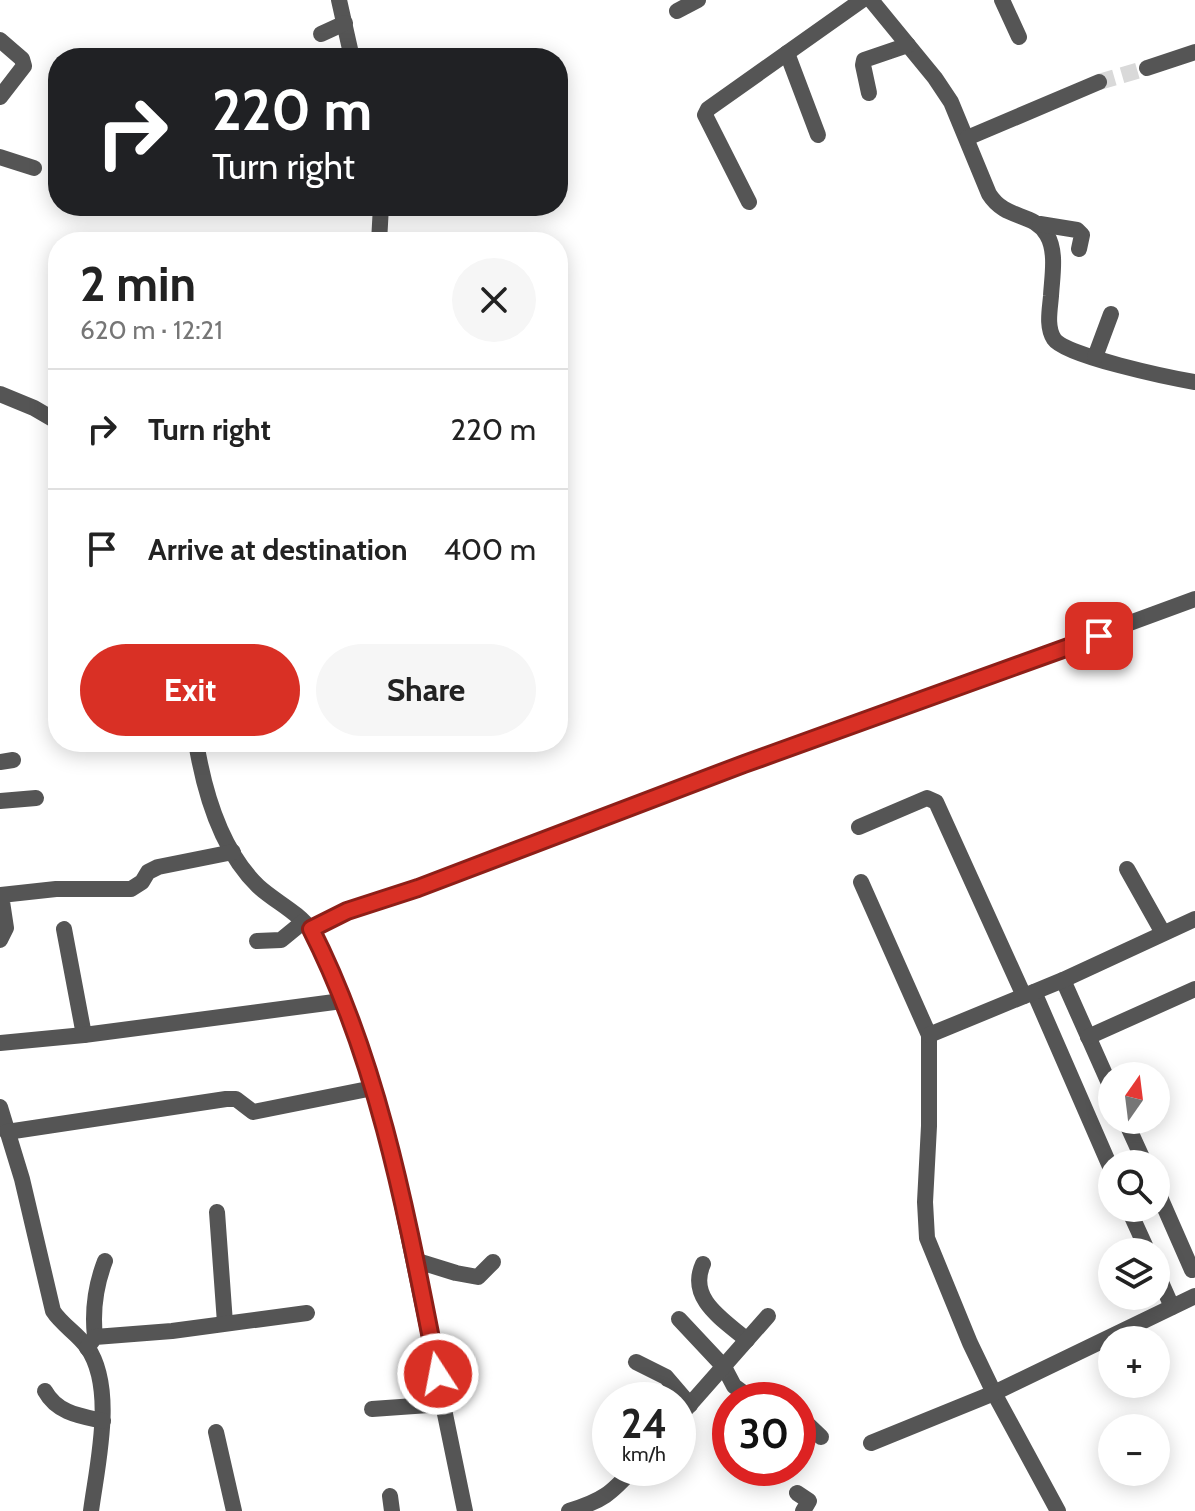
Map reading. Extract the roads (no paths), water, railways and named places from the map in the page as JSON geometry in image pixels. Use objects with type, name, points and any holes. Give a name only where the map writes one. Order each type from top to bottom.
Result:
[{"type":"street","points":[[339,0],[350,48]]},
{"type":"street","points":[[677,11],[698,0]]},
{"type":"street","points":[[749,202],[705,115],[708,109],[862,0]]},
{"type":"street","points":[[871,0],[951,102],[997,208],[1040,224],[1077,230],[1082,235],[1079,249]]},
{"type":"street","points":[[1002,0],[1019,37]]},
{"type":"street","points":[[321,34],[345,23]]},
{"type":"street","points":[[0,40],[22,59],[24,66],[0,97]]},
{"type":"street","points":[[869,93],[864,60],[908,45]]},
{"type":"street","points":[[1147,68],[1195,52]]},
{"type":"street","points":[[787,53],[818,135]]},
{"type":"street","points":[[967,138],[1099,82]]},
{"type":"street","points":[[0,157],[34,168]]},
{"type":"street","points":[[1040,224],[1049,238],[1053,260],[1049,326],[1054,340],[1068,349],[1169,378],[1195,382]]},
{"type":"street","points":[[1095,357],[1111,314]]},
{"type":"street","points":[[0,394],[48,416]]},
{"type":"street","points":[[257,941],[281,940],[307,925],[523,849],[1195,599]]},
{"type":"street","points":[[197,752],[200,770],[233,852],[257,885],[307,925],[342,1001],[373,1088],[390,1147],[465,1511]]},
{"type":"street","points":[[0,801],[36,798]]},
{"type":"street","points":[[859,827],[927,798],[936,802],[1102,1150]]},
{"type":"street","points":[[0,940],[6,928],[0,895],[56,889],[131,889],[142,882],[148,872],[158,867],[233,852]]},
{"type":"street","points":[[1127,869],[1163,933]]},
{"type":"street","points":[[861,882],[929,1035],[927,1238],[994,1393],[1058,1511]]},
{"type":"street","points":[[929,1035],[1063,980],[1195,919]]},
{"type":"street","points":[[64,929],[84,1035]]},
{"type":"street","points":[[1063,980],[1099,1062]]},
{"type":"street","points":[[1088,1037],[1195,989]]},
{"type":"street","points":[[0,1043],[342,1001]]},
{"type":"street","points":[[7,1132],[226,1099],[236,1099],[253,1112],[373,1088]]},
{"type":"street","points":[[0,1107],[22,1179],[53,1311],[60,1322],[91,1342],[307,1313]]},
{"type":"street","points":[[217,1212],[225,1323]]},
{"type":"street","points":[[1170,1220],[1192,1270]]},
{"type":"street","points":[[414,1260],[478,1277],[493,1262]]},
{"type":"street","points":[[91,1511],[103,1421],[103,1398],[91,1342],[95,1292],[105,1261]]},
{"type":"street","points":[[703,1264],[698,1283],[700,1296],[747,1340]]},
{"type":"street","points":[[871,1443],[994,1393],[1195,1296]]},
{"type":"street","points":[[1170,1302],[1172,1307]]},
{"type":"street","points":[[696,1398],[768,1316]]},
{"type":"street","points":[[679,1319],[724,1367],[732,1382]]},
{"type":"street","points":[[636,1362],[670,1382]]},
{"type":"street","points":[[45,1391],[51,1402],[66,1411],[103,1421]]},
{"type":"street","points":[[372,1409],[443,1404]]},
{"type":"street","points":[[216,1432],[234,1511]]},
{"type":"street","points":[[816,1432],[821,1437]]},
{"type":"street","points":[[569,1511],[596,1503],[618,1486]]},
{"type":"street","points":[[797,1493],[809,1501],[803,1511]]},
{"type":"tunnel","points":[[1099,82],[1147,68]]}]
